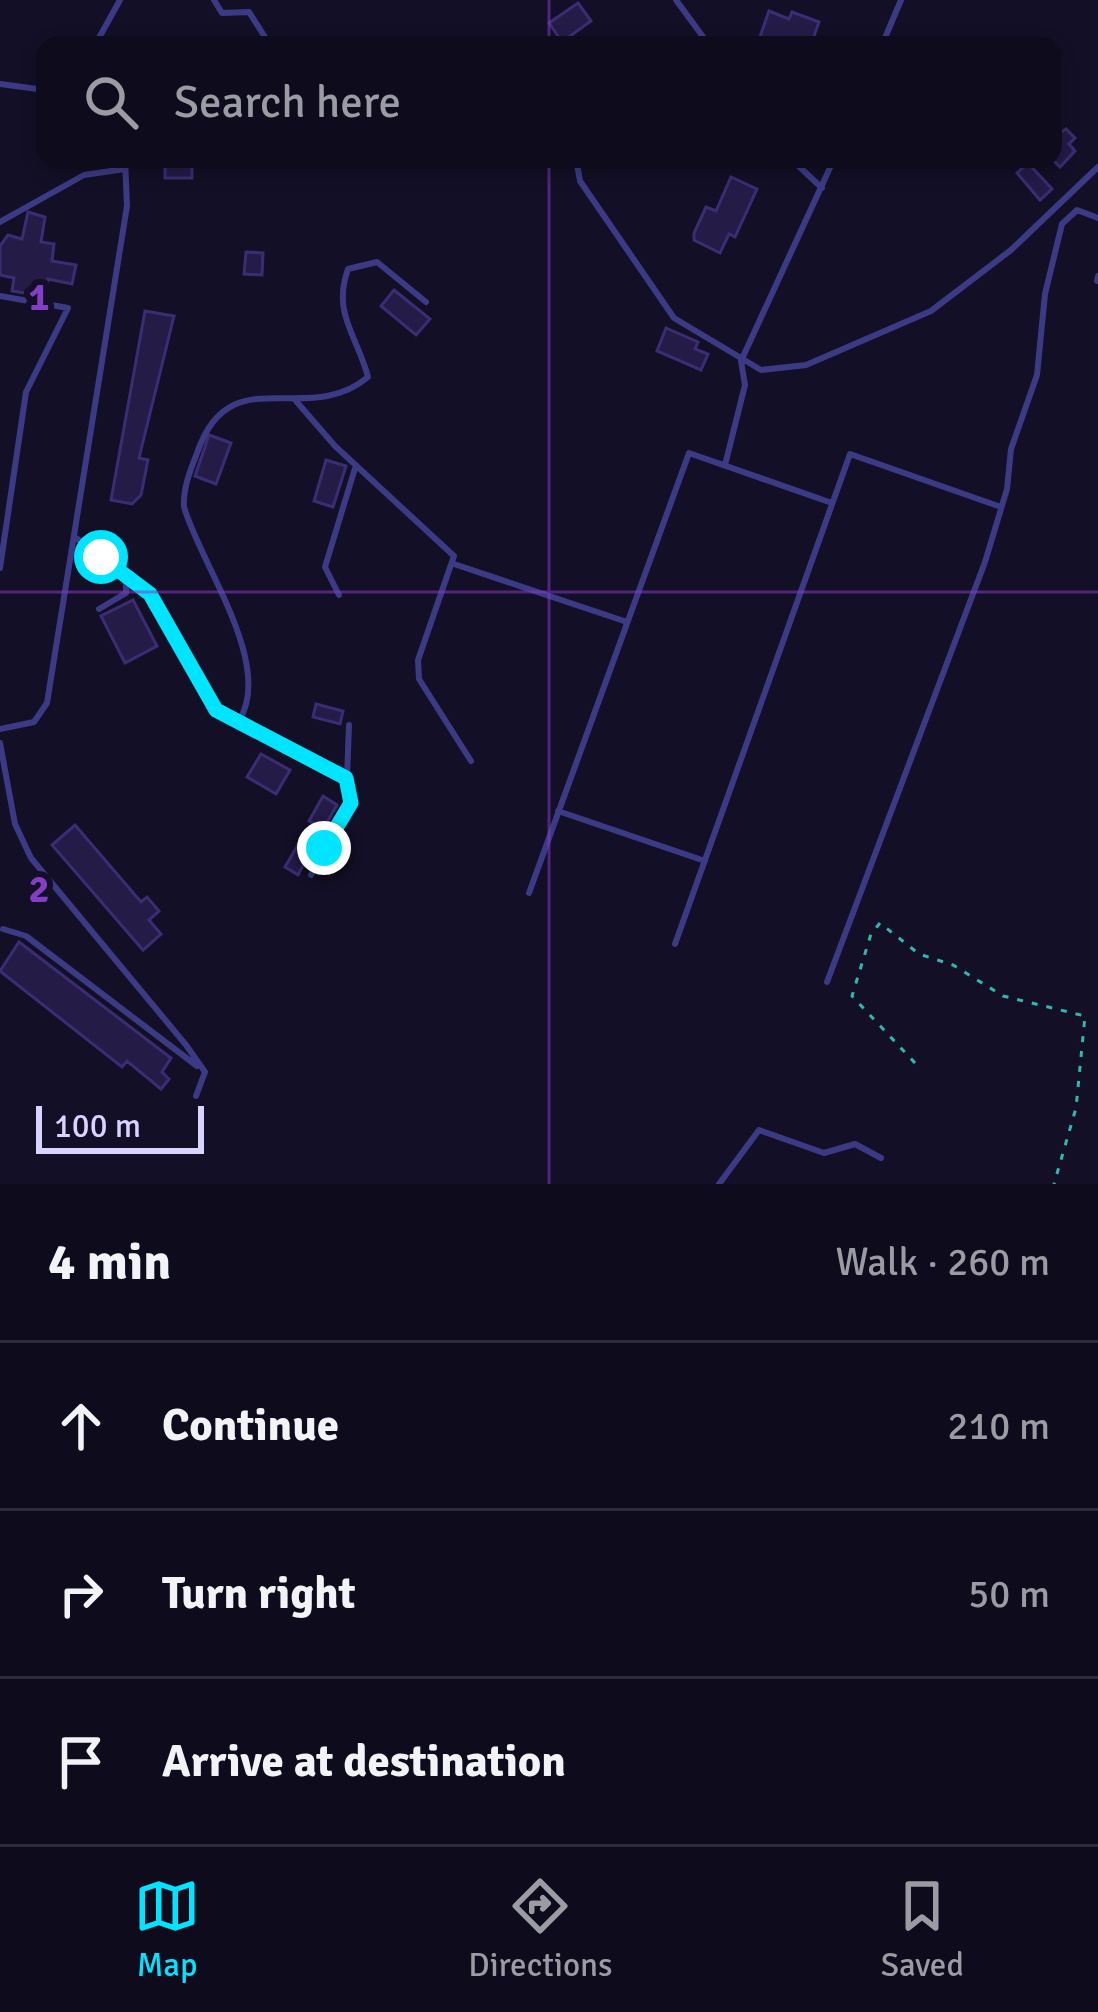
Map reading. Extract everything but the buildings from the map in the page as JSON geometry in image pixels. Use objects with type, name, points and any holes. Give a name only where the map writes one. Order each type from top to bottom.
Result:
[{"type":"lane","points":[[100,36],[120,0]]},
{"type":"lane","points":[[214,0],[222,13],[249,12],[264,36]]},
{"type":"lane","points":[[676,0],[701,36]]},
{"type":"lane","points":[[886,36],[901,0]]},
{"type":"lane","points":[[0,84],[36,89]]},
{"type":"lane","points":[[578,168],[580,181],[674,318],[761,370],[806,365],[931,311],[1011,250],[1098,167]]},
{"type":"lane","points":[[0,222],[84,175],[110,168]]},
{"type":"lane","points":[[0,729],[34,722],[47,703],[127,206],[125,168]]},
{"type":"lane","points":[[801,168],[822,188]]},
{"type":"lane","points":[[724,465],[745,386],[741,361],[830,168]]},
{"type":"lane","points":[[827,982],[1001,507],[1011,449],[1037,375],[1045,293],[1062,224],[1077,210],[1098,218]]},
{"type":"lane","points":[[240,718],[247,696],[240,636],[188,524],[183,491],[214,416],[246,395],[296,401],[349,393],[368,376],[343,322],[340,292],[348,269],[377,262],[426,302]]},
{"type":"lane","points":[[0,296],[68,308],[26,392],[0,568]]},
{"type":"lane","points":[[296,401],[356,465],[454,556],[418,660],[419,679],[471,761]]},
{"type":"lane","points":[[529,893],[688,453],[832,503]]},
{"type":"lane","points":[[675,944],[850,454],[1001,507]]},
{"type":"lane","points":[[339,595],[325,567],[356,465]]},
{"type":"lane","points":[[76,538],[150,594],[216,710],[240,718],[346,778]]},
{"type":"lane","points":[[454,564],[627,622]]},
{"type":"lane","points":[[99,609],[126,593],[126,576]]},
{"type":"lane","points":[[311,875],[351,803],[346,778],[349,725]]},
{"type":"lane","points":[[0,743],[15,824],[31,858],[205,1072]]},
{"type":"lane","points":[[558,811],[705,861]]},
{"type":"lane","points":[[3,929],[26,936],[205,1072]]},
{"type":"lane","points":[[196,1096],[205,1072]]},
{"type":"lane","points":[[719,1184],[759,1130],[824,1153],[855,1144],[881,1157]]},
{"type":"path","points":[[915,1063],[852,996],[871,934],[880,923],[919,954],[953,964],[1003,996],[1085,1016],[1076,1108],[1054,1184]]},
{"type":"route","points":[[101,557],[150,594],[216,710],[240,718],[346,778],[351,803],[324,848]]}]
